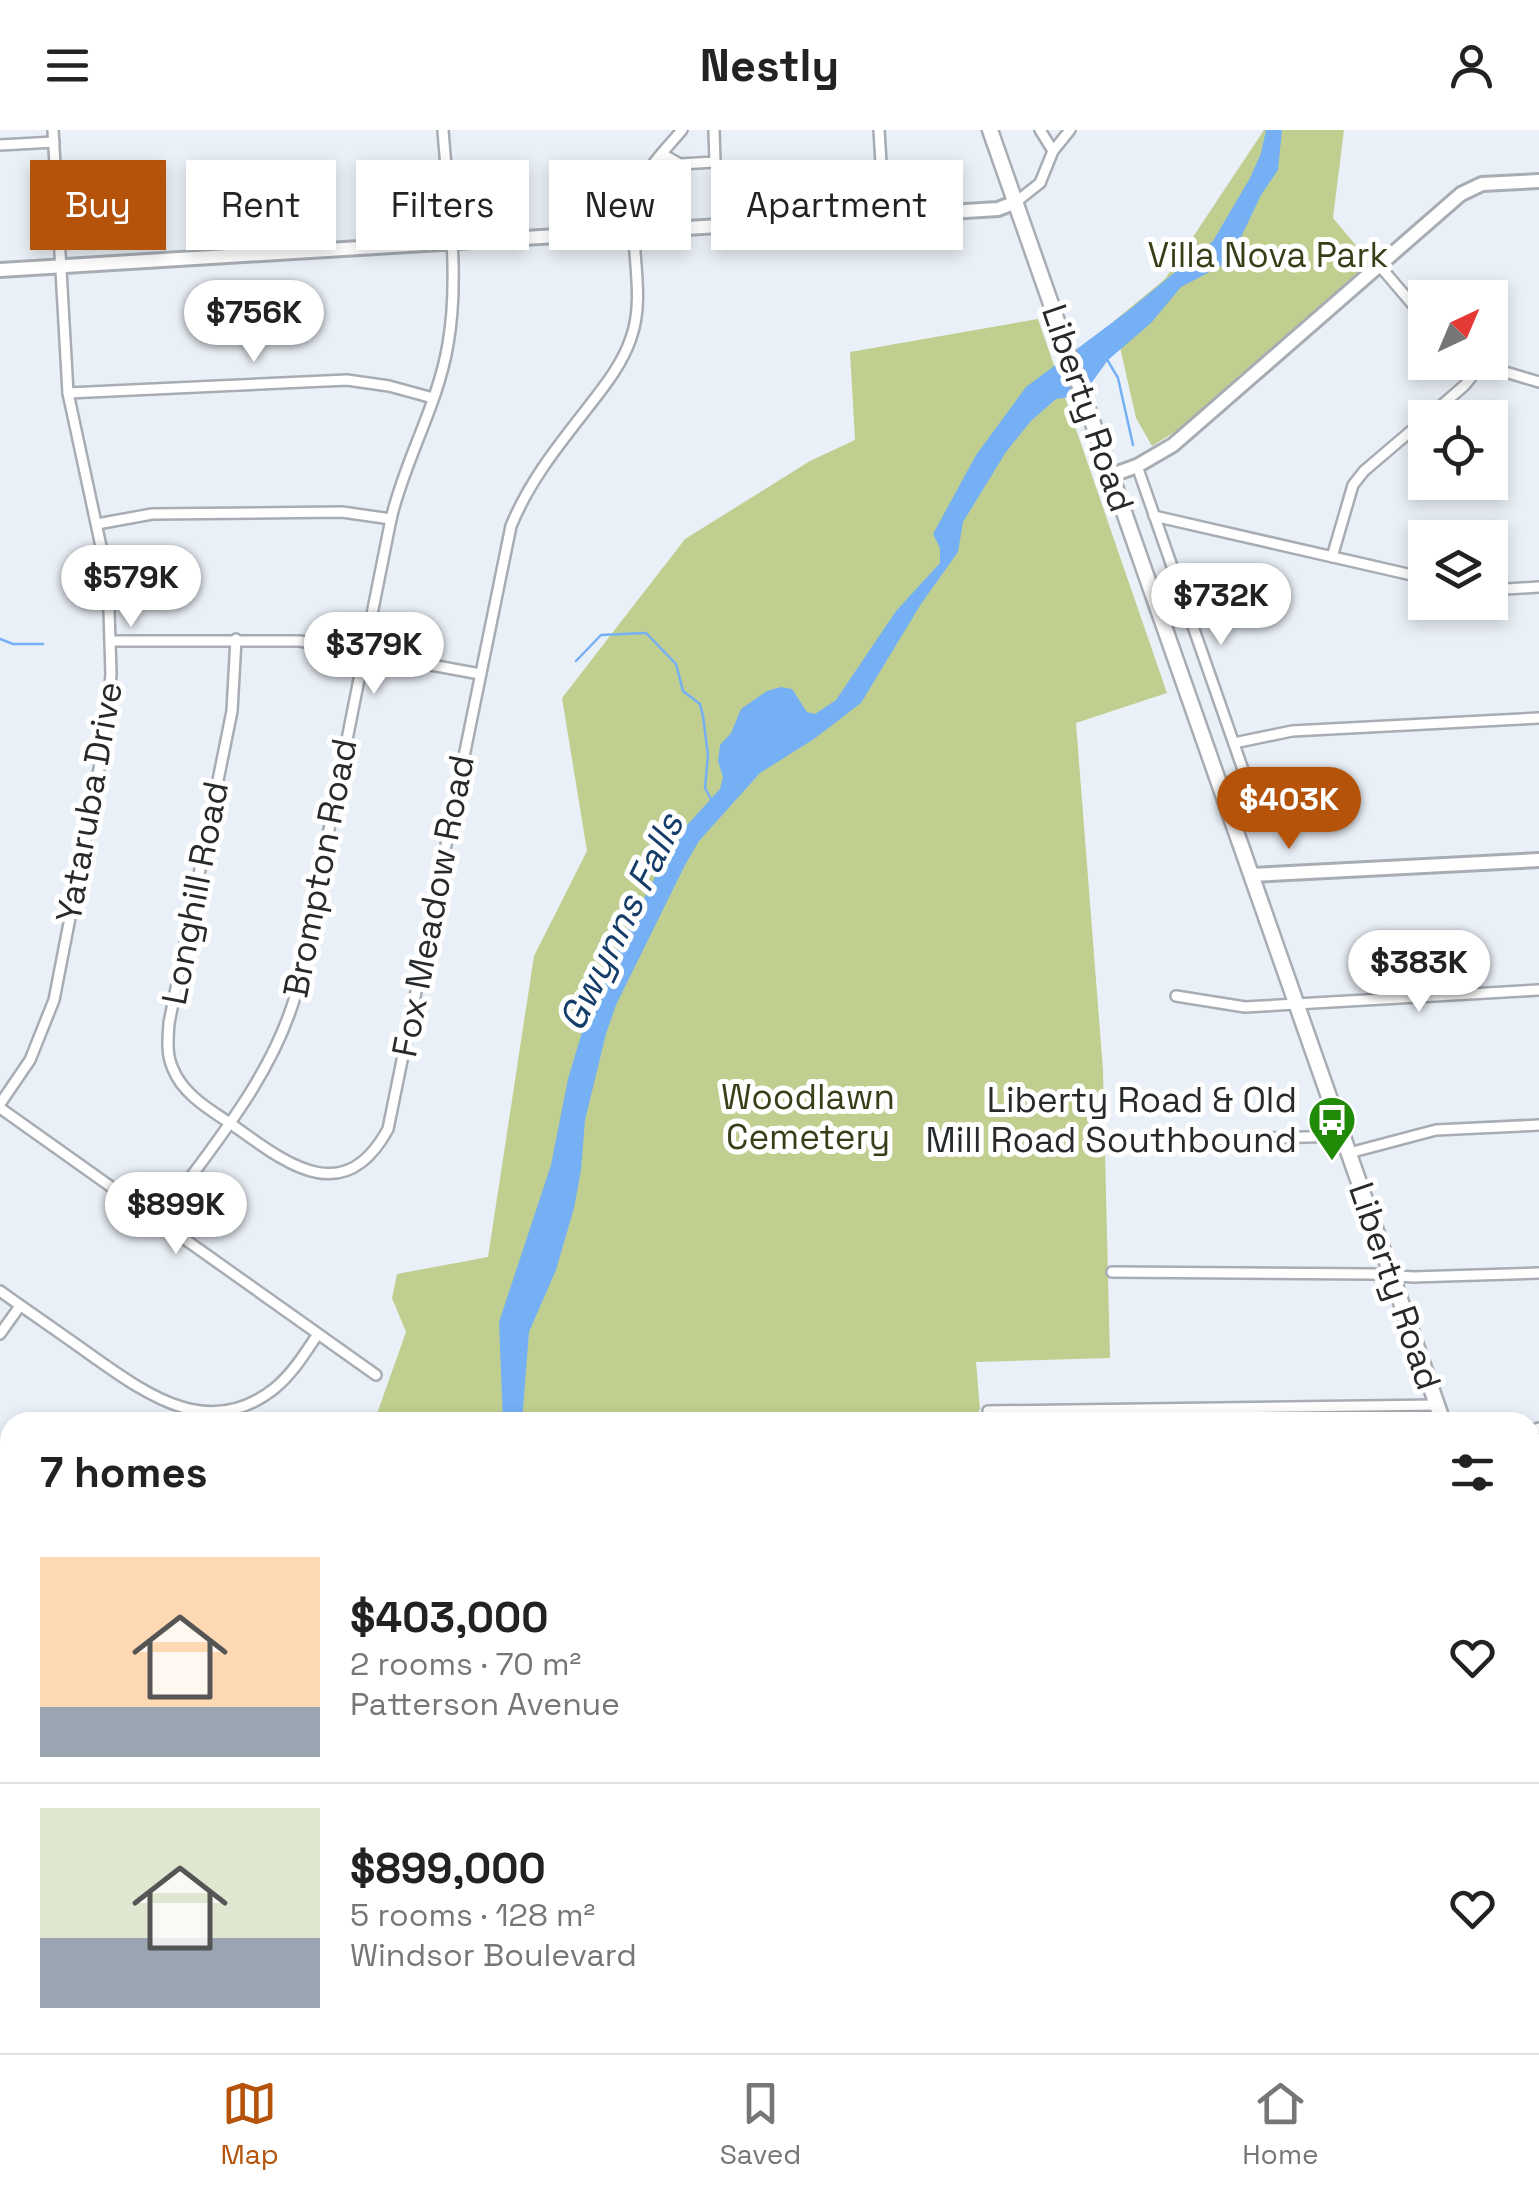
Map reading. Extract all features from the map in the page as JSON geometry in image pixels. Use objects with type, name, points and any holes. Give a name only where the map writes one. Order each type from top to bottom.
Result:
[{"type":"main road","name":"Liberty Road","points":[[990,130],[1439,1412]]},
{"type":"street","name":"Yataruba Drive","points":[[0,1106],[35,1050],[54,1000],[106,733],[112,640],[108,579],[68,394],[53,130]]},
{"type":"street","name":"Brompton Road","points":[[443,130],[445,160]]},
{"type":"street","points":[[665,130],[678,134]]},
{"type":"street","points":[[662,154],[680,164],[714,162],[714,130]]},
{"type":"street","points":[[879,130],[881,160]]},
{"type":"street","points":[[1040,130],[1053,151]]},
{"type":"street","points":[[691,228],[998,208],[1016,202],[1040,182],[1053,151],[1070,130]]},
{"type":"street","name":"Fox Meadow Road","points":[[658,160],[678,134]]},
{"type":"street","points":[[0,145],[54,142]]},
{"type":"street","points":[[1112,476],[1137,466],[1192,429],[1470,188],[1539,180]]},
{"type":"street","points":[[0,270],[357,250]]},
{"type":"street","name":"Brompton Road","points":[[158,1221],[270,1059],[294,1001],[391,519],[448,347],[450,250]]},
{"type":"street","name":"Fox Meadow Road","points":[[229,1122],[284,1162],[317,1174],[351,1166],[382,1140],[391,1120],[505,548],[520,502],[544,464],[610,379],[630,344],[639,310],[637,250]]},
{"type":"street","points":[[1378,266],[1408,300]]},
{"type":"street","points":[[1508,373],[1539,382]]},
{"type":"street","points":[[68,394],[347,380],[434,398]]},
{"type":"street","points":[[1447,400],[1468,380]]},
{"type":"street","points":[[1332,557],[1353,486],[1364,471],[1408,433]]},
{"type":"street","points":[[1137,466],[1250,792],[1246,802],[1231,816]]},
{"type":"street","points":[[97,524],[152,514],[342,512],[391,519]]},
{"type":"street","points":[[1154,516],[1408,574]]},
{"type":"street","points":[[1508,589],[1539,587]]},
{"type":"street","name":"Longhill Road","points":[[229,1122],[179,1081],[168,1054],[168,1040],[232,712],[236,639]]},
{"type":"street","points":[[112,640],[300,640],[480,674]]},
{"type":"street","points":[[1234,743],[1292,731],[1539,718]]},
{"type":"street","points":[[1251,875],[1539,860]]},
{"type":"street","points":[[1176,996],[1232,1007],[1539,990]]},
{"type":"street","points":[[0,1106],[376,1375]]},
{"type":"street","points":[[1348,1152],[1436,1130],[1539,1125]]},
{"type":"street","points":[[1128,1142],[1343,1136]]},
{"type":"street","points":[[1112,1272],[1413,1278],[1539,1273]]},
{"type":"street","points":[[0,1291],[140,1389],[184,1409],[222,1410],[259,1398],[286,1378],[318,1334]]},
{"type":"street","points":[[0,1334],[20,1306]]},
{"type":"street","points":[[988,1411],[1437,1405]]},
{"type":"green space","name":"Villa Nova Park","points":[[1264,130],[1344,130],[1333,218],[1370,262],[1178,430],[1152,446],[1136,418],[1114,321],[1165,279]]},
{"type":"green space","name":"Woodlawn Cemetery","points":[[1038,319],[1167,693],[1076,723],[1103,1070],[1110,1358],[976,1362],[977,1412],[378,1412],[406,1332],[392,1298],[397,1274],[488,1257],[534,956],[587,851],[562,698],[685,539],[810,461],[855,440],[850,352]]},
{"type":"water","name":"Gwynns Falls","points":[[1266,130],[1282,130],[1278,170],[1261,195],[1234,252],[1223,265],[1181,287],[1151,323],[1108,360],[1090,385],[1076,396],[1056,399],[1031,421],[1006,452],[963,522],[958,552],[921,604],[861,703],[760,773],[699,841],[616,1005],[606,1034],[585,1120],[574,1208],[556,1270],[529,1332],[523,1412],[503,1412],[499,1322],[551,1165],[568,1079],[594,992],[677,836],[720,789],[720,745],[731,733],[741,709],[767,691],[781,687],[792,689],[807,712],[815,714],[836,700],[896,611],[940,563],[940,548],[933,534],[976,455],[1026,387],[1213,241],[1261,153]]},
{"type":"waterway","points":[[1108,361],[1118,378],[1133,445]]},
{"type":"waterway","points":[[576,661],[601,635],[646,633],[676,664],[683,691],[700,704],[708,755],[705,788],[712,801]]},
{"type":"waterway","points":[[0,639],[13,644],[43,644]]},
{"type":"place","name":"Liberty Road & Old Mill Road Southbound","points":[[1332,1162]]}]
